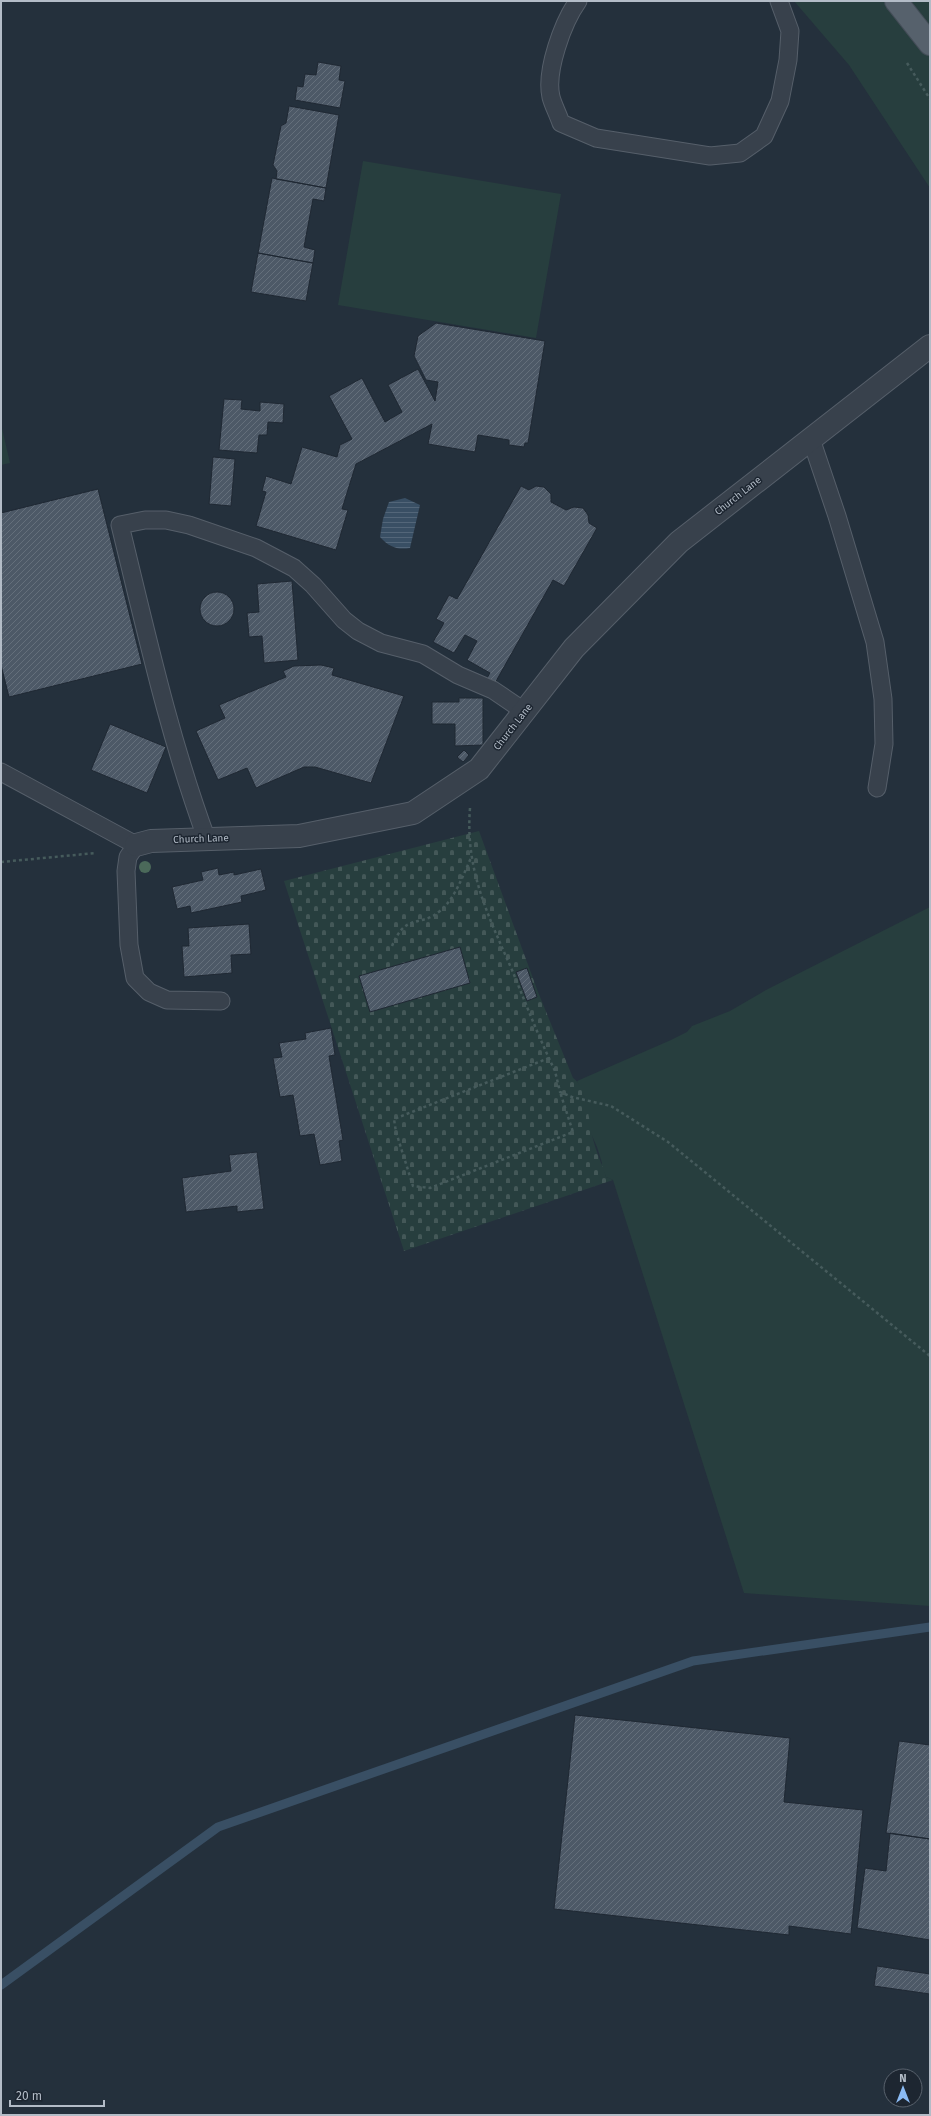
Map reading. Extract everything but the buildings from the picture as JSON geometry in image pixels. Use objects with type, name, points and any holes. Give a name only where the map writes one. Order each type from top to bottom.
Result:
[{"type":"main road","points":[[896,1],[930,44]]},
{"type":"street","name":"Church Lane","points":[[136,845],[150,841],[298,836],[413,813],[479,769],[574,648],[679,542],[930,346]]},
{"type":"lane","points":[[578,1],[570,12],[552,63],[551,96],[561,122],[596,138],[710,156],[740,153],[764,136],[780,101],[788,60],[790,31],[779,1]]},
{"type":"lane","points":[[810,439],[837,516],[875,642],[883,699],[884,744],[877,788]]},
{"type":"lane","points":[[207,840],[192,799],[169,725],[120,525],[145,520],[166,520],[189,525],[256,548],[294,568],[313,585],[344,620],[358,631],[382,643],[423,654],[458,675],[493,690],[524,712]]},
{"type":"lane","points":[[1,772],[136,845],[128,857],[126,871],[129,945],[135,978],[148,992],[167,1000],[221,1001]]},
{"type":"path","points":[[468,832],[471,857],[479,892],[555,1070],[560,1092],[573,1132],[430,1188],[413,1186],[396,1132],[394,1119],[549,1058]]},
{"type":"path","points":[[1,862],[108,852],[136,845]]},
{"type":"path","points":[[392,946],[397,934],[402,928],[415,920],[426,918],[438,912],[449,902],[471,857]]},
{"type":"path","points":[[560,1092],[572,1097],[611,1106],[668,1142],[930,1356]]},
{"type":"green space","points":[[794,1],[930,1],[930,188],[849,65]]},
{"type":"green space","points":[[363,161],[561,194],[536,338],[338,305]]},
{"type":"green space","points":[[1,424],[10,463],[1,465]]},
{"type":"green space","points":[[479,831],[538,992],[573,1078],[578,1083],[584,1097],[594,1144],[606,1177],[613,1180],[404,1251],[284,881]]},
{"type":"green space","points":[[930,907],[930,1606],[744,1593],[613,1180],[606,1177],[601,1166],[602,1163],[597,1147],[589,1129],[585,1099],[577,1081],[671,1040],[687,1032],[692,1026],[730,1011],[766,990]]},
{"type":"water","points":[[405,498],[420,505],[410,548],[401,549],[390,545],[380,537],[383,519],[389,502]]},
{"type":"waterway","points":[[1,1985],[218,1827],[693,1661],[930,1627]]}]
